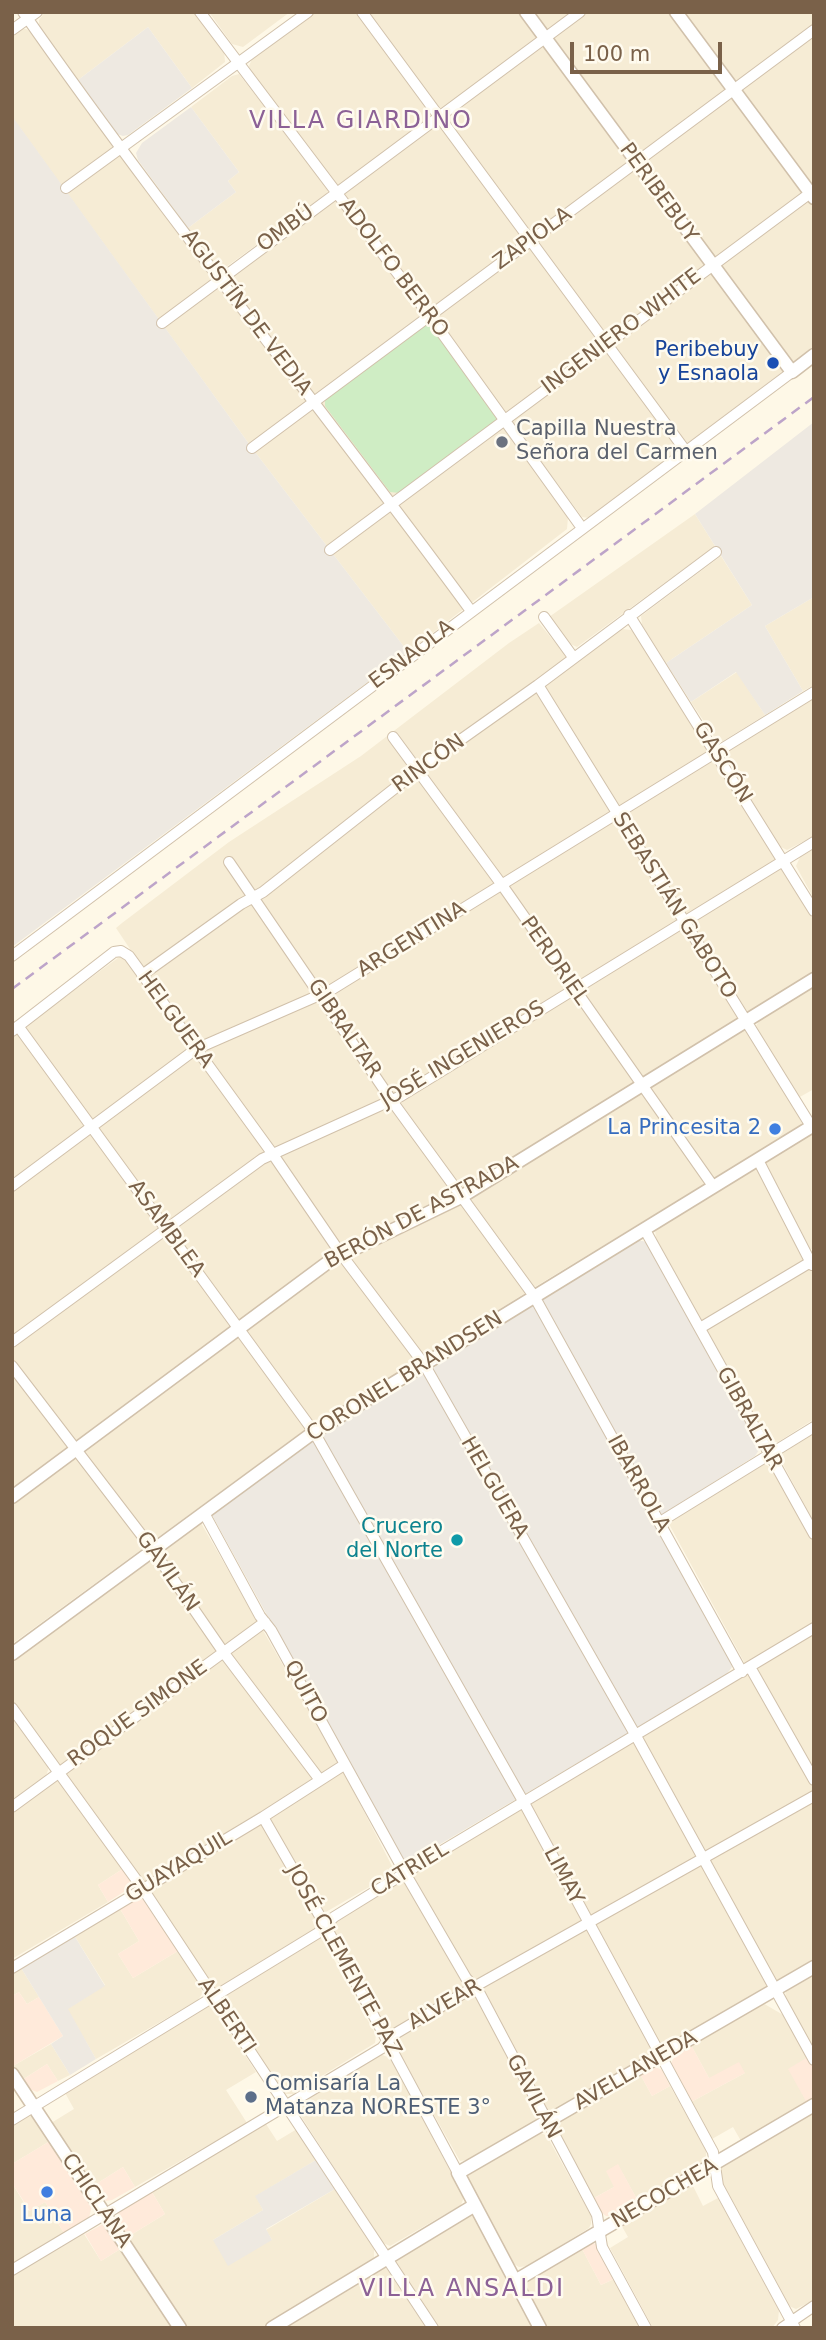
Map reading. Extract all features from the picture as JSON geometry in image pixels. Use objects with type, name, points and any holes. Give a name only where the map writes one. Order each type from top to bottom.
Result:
[{"type":"street","name":"ADOLFO BERRO","points":[[200,12],[429,315],[582,528]]},
{"type":"street","points":[[66,188],[308,12]]},
{"type":"street","points":[[362,12],[685,450]]},
{"type":"street","name":"PERIBEBUY","points":[[526,12],[792,372]]},
{"type":"street","name":"OMBÚ","points":[[162,323],[580,12]]},
{"type":"street","points":[[676,12],[812,194]]},
{"type":"street","points":[[12,30],[29,14]]},
{"type":"street","name":"AGUSTÍN DE VEDIA","points":[[29,14],[121,147],[471,611]]},
{"type":"street","name":"ZAPIOLA","points":[[252,448],[814,30]]},
{"type":"street","name":"INGENIERO WHITE","points":[[330,550],[606,343],[812,194]]},
{"type":"street","name":"ESNAOLA","points":[[12,956],[814,355]]},
{"type":"street","name":"RINCÓN","points":[[142,975],[263,892],[418,770],[538,685],[716,552]]},
{"type":"street","name":"GASCÓN","points":[[629,615],[814,911]]},
{"type":"street","points":[[544,617],[573,657]]},
{"type":"street","name":"SEBASTIÁN GABOTO","points":[[538,685],[745,1021],[813,1125]]},
{"type":"street","name":"ARGENTINA","points":[[12,1186],[197,1049],[321,995],[814,692]]},
{"type":"street","name":"PERDRIEL","points":[[393,737],[502,885],[713,1186]]},
{"type":"street","name":"JOSÉ INGENIEROS","points":[[12,1342],[165,1228],[272,1153],[392,1101],[814,842]]},
{"type":"street","name":"GIBRALTAR","points":[[229,862],[392,1101],[534,1296]]},
{"type":"street","name":"HELGUERA","points":[[15,1029],[114,952],[121,951],[129,956],[272,1153],[341,1254],[424,1364],[636,1736],[814,2060]]},
{"type":"street","name":"BERÓN DE ASTRADA","points":[[12,1497],[341,1254],[461,1197],[814,979]]},
{"type":"street","name":"ASAMBLEA","points":[[15,1029],[92,1127],[314,1432]]},
{"type":"street","name":"CORONEL BRANDSEN","points":[[12,1654],[314,1432],[813,1125]]},
{"type":"street","points":[[700,1328],[813,1263],[758,1160]]},
{"type":"street","name":"GIBRALTAR","points":[[645,1230],[814,1534]]},
{"type":"street","name":"IBARROLA","points":[[534,1296],[660,1522],[814,1780]]},
{"type":"street","name":"GAVILÁN","points":[[12,1366],[153,1550],[224,1653],[320,1780]]},
{"type":"street","points":[[660,1522],[814,1427]]},
{"type":"street","name":"LIMAY","points":[[314,1432],[523,1801],[713,2152],[718,2186],[793,2324]]},
{"type":"street","name":"QUITO","points":[[204,1513],[405,1873]]},
{"type":"street","name":"ROQUE SIMONE","points":[[12,1807],[265,1622]]},
{"type":"street","name":"CATRIEL","points":[[12,2120],[318,1933],[334,1917],[405,1873],[814,1628]]},
{"type":"street","name":"ALBERTI","points":[[12,1708],[143,1889],[433,2328]]},
{"type":"street","name":"GUAYAQUIL","points":[[12,1968],[263,1817],[344,1765]]},
{"type":"street","name":"ALVEAR","points":[[12,2270],[287,2107],[382,2048],[393,2035],[474,1987],[814,1796]]},
{"type":"street","name":"JOSÉ CLEMENTE PAZ","points":[[263,1817],[325,1926],[540,2328]]},
{"type":"street","name":"GAVILÁN","points":[[405,1873],[466,1978],[474,1987],[597,2215],[602,2247],[646,2328]]},
{"type":"street","name":"AVELLANEDA","points":[[457,2173],[814,1967]]},
{"type":"street","name":"CHICLANA","points":[[12,2074],[180,2328]]},
{"type":"street","name":"NECOCHEA","points":[[515,2281],[814,2105]]},
{"type":"street","points":[[272,2328],[474,2205]]},
{"type":"street","points":[[782,2328],[793,2324],[814,2306]]},
{"type":"shaded area","points":[[45,12],[197,12],[224,50],[225,62],[192,88],[148,27],[78,80],[39,28],[39,20]]},
{"type":"shaded area","points":[[209,12],[290,12],[243,47],[232,44]]},
{"type":"shaded area","points":[[316,12],[814,12],[814,348],[589,518],[582,517],[251,72],[249,66],[252,59]]},
{"type":"shaded area","points":[[148,27],[192,88],[123,136],[117,134],[78,80]]},
{"type":"shaded area","points":[[20,29],[31,32],[217,284],[334,200],[340,201],[568,517],[567,529],[408,652],[252,448],[12,117],[12,34]]},
{"type":"shaded area","points":[[239,74],[329,190],[226,267],[221,267],[216,266],[188,228],[236,192],[228,181],[239,172],[191,107],[232,76]]},
{"type":"shaded area","points":[[191,107],[239,172],[228,181],[236,192],[188,228],[138,160],[136,153],[142,143]]},
{"type":"shaded area","points":[[12,116],[252,448],[408,652],[12,947]]},
{"type":"shaded area","points":[[814,422],[814,597],[765,626],[803,691],[765,715],[736,672],[691,702],[666,663],[752,605],[695,514]]},
{"type":"shaded area","points":[[695,514],[715,546],[577,647],[568,643],[549,617]]},
{"type":"shaded area","points":[[721,556],[752,605],[666,663],[642,625],[641,616]]},
{"type":"shaded area","points":[[814,597],[814,685],[803,691],[765,626]]},
{"type":"shaded area","points":[[539,623],[572,663],[621,629],[634,633],[814,921],[814,974],[740,1020],[802,1121],[801,1126],[543,1282],[298,1435],[12,1644],[12,1036],[130,949],[116,928],[122,923],[229,842],[361,756]]},
{"type":"shaded area","points":[[737,672],[765,715],[723,741],[717,741],[691,702]]},
{"type":"shaded area","points":[[814,698],[814,836],[787,850],[779,846],[727,763],[727,757],[730,748]]},
{"type":"shaded area","points":[[814,849],[814,899],[796,866],[800,857]]},
{"type":"shaded area","points":[[814,986],[814,1089],[798,1098],[756,1026],[760,1019]]},
{"type":"shaded area","points":[[811,1131],[814,1136],[814,1250],[809,1248],[766,1167],[768,1158]]},
{"type":"shaded area","points":[[752,1166],[761,1170],[814,1274],[814,1419],[778,1442],[772,1443],[766,1439],[656,1238],[655,1229]]},
{"type":"shaded area","points":[[635,1241],[648,1244],[758,1442],[759,1450],[755,1456],[655,1519],[730,1658],[732,1667],[726,1675],[415,1859],[407,1861],[400,1857],[212,1515],[309,1442],[403,1387]]},
{"type":"shaded area","points":[[814,1432],[814,1522],[779,1457],[782,1451]]},
{"type":"shaded area","points":[[765,1464],[772,1469],[814,1543],[814,1961],[553,2112],[467,2160],[460,2161],[330,1930],[332,1922],[749,1671],[669,1524],[671,1519]]},
{"type":"shaded area","points":[[199,1523],[336,1757],[393,1868],[390,1875],[312,1920],[376,2035],[375,2043],[293,2094],[283,2094],[12,1703],[12,1658]]},
{"type":"shaded area","points":[[12,1717],[49,1767],[46,1776],[12,1800]]},
{"type":"shaded area","points":[[55,1780],[60,1781],[124,1868],[98,1885],[108,1902],[12,1959],[12,1812]]},
{"type":"shaded area","points":[[124,1868],[133,1881],[133,1886],[108,1902],[98,1885]]},
{"type":"shaded area","points":[[136,1897],[143,1899],[178,1951],[133,1978],[118,1954],[139,1941],[119,1907]]},
{"type":"shaded area","points":[[119,1907],[139,1941],[118,1954],[133,1978],[178,1951],[201,1985],[202,1994],[198,2000],[96,2059],[67,2009],[105,1985],[74,1935]]},
{"type":"shaded area","points":[[74,1935],[105,1986],[68,2009],[96,2059],[70,2075],[51,2044],[63,2036],[21,1968]]},
{"type":"shaded area","points":[[21,1968],[39,1997],[27,2004],[19,1992],[12,1996],[12,1973]]},
{"type":"shaded area","points":[[814,1973],[814,2050],[785,1997],[786,1990]]},
{"type":"shaded area","points":[[19,1992],[27,2004],[39,1997],[63,2036],[13,2066],[12,1996]]},
{"type":"shaded area","points":[[761,2002],[785,2016],[808,2057],[807,2103],[741,2141],[733,2127],[712,2139],[691,2102],[745,2073],[709,2078],[691,2045]]},
{"type":"shaded area","points":[[209,2006],[215,2009],[256,2072],[226,2090],[247,2123],[135,2187],[123,2167],[93,2186],[51,2123],[74,2109],[64,2091]]},
{"type":"shaded area","points":[[51,2044],[70,2075],[58,2081],[47,2064],[22,2080],[13,2066]]},
{"type":"shaded area","points":[[691,2045],[709,2078],[739,2062],[745,2073],[691,2102],[671,2064],[675,2054]]},
{"type":"shaded area","points":[[380,2054],[390,2058],[464,2197],[461,2205],[390,2246],[383,2243],[297,2110],[299,2103]]},
{"type":"shaded area","points":[[808,2057],[814,2067],[814,2098],[807,2103],[788,2069]]},
{"type":"shaded area","points":[[47,2064],[58,2081],[37,2092],[27,2088],[22,2080]]},
{"type":"shaded area","points":[[653,2066],[662,2070],[670,2086],[652,2096],[640,2074]]},
{"type":"shaded area","points":[[640,2074],[652,2096],[670,2086],[706,2150],[706,2158],[704,2162],[638,2201],[618,2165],[614,2187],[594,2198],[558,2132],[559,2122],[561,2118]]},
{"type":"shaded area","points":[[814,2110],[814,2300],[796,2309],[789,2306],[721,2183],[718,2171]]},
{"type":"shaded area","points":[[32,2116],[50,2141],[12,2164],[12,2125]]},
{"type":"shaded area","points":[[266,2124],[277,2141],[297,2129],[316,2160],[256,2196],[263,2210],[213,2240],[272,2240],[266,2230],[335,2189],[374,2249],[374,2260],[261,2328],[185,2328],[126,2238],[165,2214],[152,2192]]},
{"type":"shaded area","points":[[539,2132],[547,2136],[591,2216],[591,2224],[589,2228],[528,2266],[519,2267],[514,2264],[467,2178],[468,2173]]},
{"type":"shaded area","points":[[50,2141],[92,2205],[89,2218],[64,2233],[45,2202],[30,2211],[12,2183],[12,2164]]},
{"type":"shaded area","points":[[316,2160],[335,2189],[266,2229],[272,2240],[228,2266],[213,2240],[263,2210],[255,2196]]},
{"type":"shaded area","points":[[618,2164],[638,2201],[611,2216],[606,2216],[594,2198],[614,2187],[606,2171]]},
{"type":"shaded area","points":[[123,2167],[135,2187],[112,2200],[101,2198],[93,2186]]},
{"type":"shaded area","points":[[691,2182],[703,2206],[718,2198],[779,2310],[778,2320],[772,2328],[653,2328],[610,2248],[628,2237],[620,2223]]},
{"type":"shaded area","points":[[12,2183],[29,2211],[45,2202],[64,2233],[12,2264]]},
{"type":"shaded area","points":[[152,2192],[165,2214],[126,2238],[117,2224],[117,2216],[120,2211]]},
{"type":"shaded area","points":[[471,2212],[475,2214],[535,2328],[439,2328],[396,2265],[396,2258]]},
{"type":"shaded area","points":[[103,2224],[108,2226],[122,2248],[101,2261],[85,2234]]},
{"type":"shaded area","points":[[84,2234],[101,2261],[122,2248],[174,2328],[12,2328],[12,2277]]},
{"type":"shaded area","points":[[596,2244],[614,2279],[601,2285],[581,2247]]},
{"type":"shaded area","points":[[581,2247],[601,2285],[614,2279],[641,2328],[546,2328],[525,2283]]},
{"type":"shaded area","points":[[385,2266],[426,2328],[278,2328]]},
{"type":"green space","points":[[425,325],[432,327],[498,420],[400,493],[390,492],[325,406],[325,399]]},
{"type":"railway","points":[[12,989],[814,397]]},
{"type":"place","name":"Peribebuy y Esnaola","points":[[773,363]]},
{"type":"place","name":"Capilla Nuestra Señora del Carmen","points":[[502,442]]},
{"type":"place","name":"La Princesita 2","points":[[775,1129]]},
{"type":"place","name":"Crucero del Norte","points":[[457,1540]]},
{"type":"place","name":"Comisaría La Matanza NORESTE 3°","points":[[251,2097]]},
{"type":"place","name":"Luna","points":[[47,2192]]},
{"type":"district","name":"VILLA GIARDINO","points":[[361,122]]},
{"type":"district","name":"VILLA ANSALDI","points":[[462,2290]]}]
